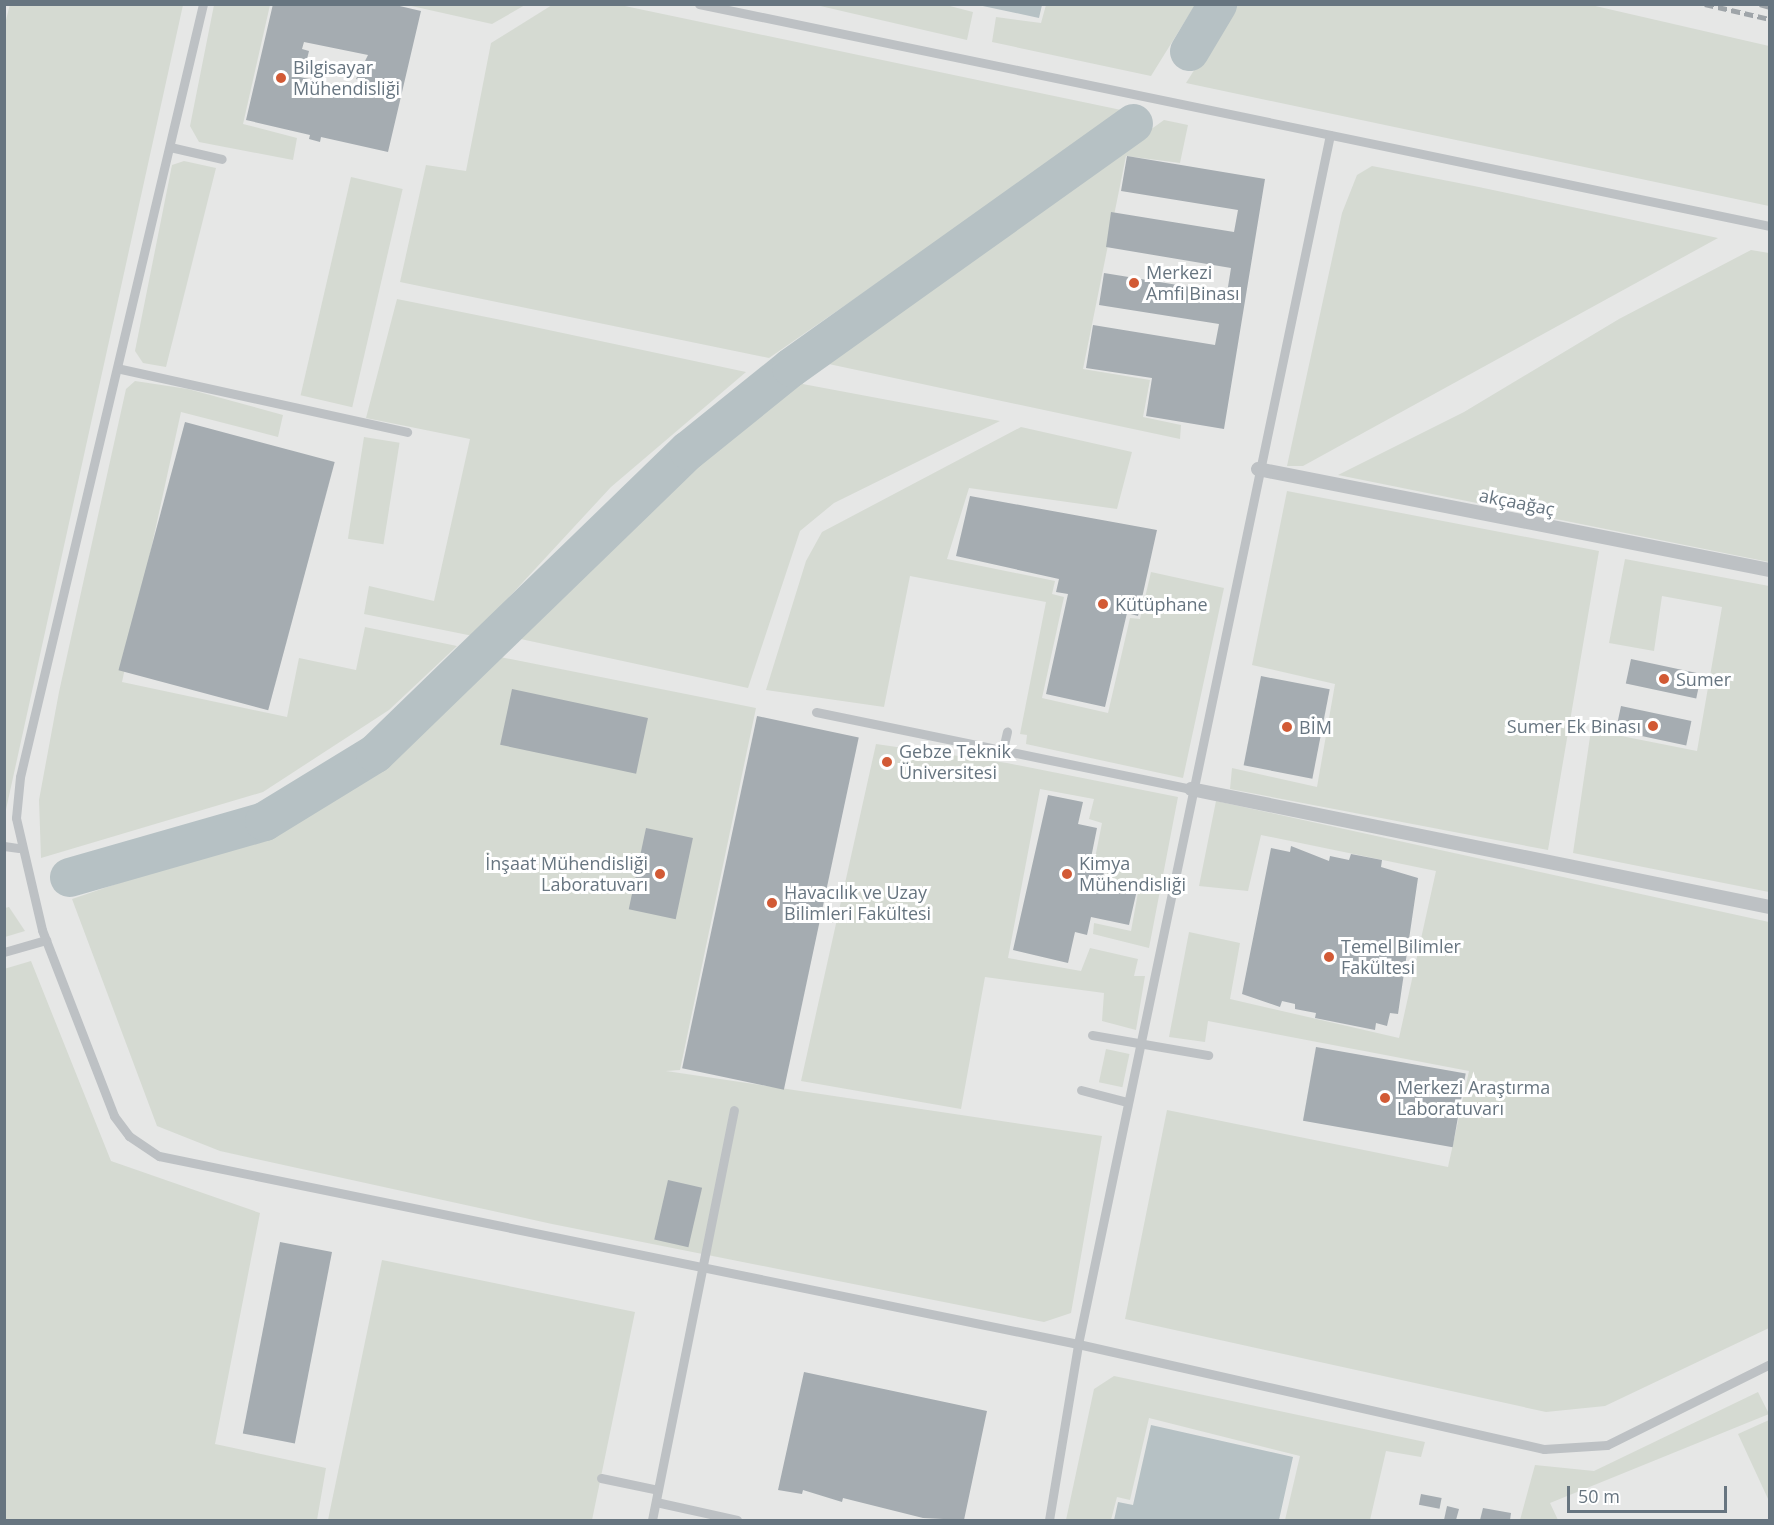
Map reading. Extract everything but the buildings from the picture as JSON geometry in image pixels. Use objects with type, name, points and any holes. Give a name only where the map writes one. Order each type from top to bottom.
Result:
[{"type":"street","name":"akçaağaç","points":[[1257,469],[1770,570]]},
{"type":"street","points":[[1191,789],[1770,907]]},
{"type":"lane","points":[[202,4],[121,369],[21,777],[19,848],[46,940],[114,1116],[129,1136],[159,1156],[703,1271],[1078,1344],[1544,1449],[1606,1444],[1770,1364]]},
{"type":"lane","points":[[699,4],[743,9],[1330,135],[1770,226]]},
{"type":"lane","points":[[1049,1521],[1078,1344],[1127,1102],[1257,469],[1330,135]]},
{"type":"lane","points":[[170,147],[222,159]]},
{"type":"lane","points":[[121,369],[407,432]]},
{"type":"lane","points":[[816,712],[1191,789]]},
{"type":"lane","points":[[1004,749],[1007,731]]},
{"type":"lane","points":[[4,846],[19,848]]},
{"type":"lane","points":[[4,952],[46,940]]},
{"type":"lane","points":[[1092,1035],[1208,1055]]},
{"type":"lane","points":[[1081,1090],[1127,1102]]},
{"type":"lane","points":[[652,1521],[734,1110]]},
{"type":"lane","points":[[601,1478],[658,1490]]},
{"type":"lane","points":[[656,1502],[737,1521]]},
{"type":"shaded area","points":[[10,4],[183,5],[5,814],[4,28]]},
{"type":"shaded area","points":[[1046,4],[1195,5],[1151,76],[992,42],[996,17],[1041,23]]},
{"type":"shaded area","points":[[1236,4],[1591,5],[1769,46],[1769,206],[1186,83]]},
{"type":"shaded area","name":"Gebze Teknik Üniversitesi","points":[[5,5],[1769,5],[1769,1520],[5,1520]]},
{"type":"shaded area","points":[[214,5],[270,5],[243,124],[297,138],[293,160],[199,142],[190,126]]},
{"type":"shaded area","points":[[407,5],[525,5],[492,24]]},
{"type":"shaded area","points":[[552,5],[620,5],[1126,111],[769,358],[400,282],[426,165],[466,171],[491,43]]},
{"type":"shaded area","points":[[816,5],[946,5],[973,12],[967,40]]},
{"type":"shaded area","points":[[978,5],[1042,5],[1039,18]]},
{"type":"shaded area","points":[[1164,120],[1188,125],[1180,163],[1126,156],[1083,369],[1150,380],[1143,417],[1181,425],[1180,439],[824,363]]},
{"type":"shaded area","points":[[184,161],[216,168],[166,367],[143,363],[135,351],[172,165]]},
{"type":"shaded area","points":[[1372,166],[1718,238],[1303,466],[1287,466],[1342,213],[1357,175]]},
{"type":"shaded area","points":[[351,177],[403,189],[352,407],[301,395]]},
{"type":"shaded area","points":[[1751,250],[1769,253],[1769,562],[1338,475],[1464,412],[1619,319]]},
{"type":"shaded area","points":[[397,299],[746,372],[611,487],[473,636],[364,614],[369,586],[434,601],[470,439],[366,418]]},
{"type":"shaded area","points":[[135,381],[188,389],[283,415],[278,437],[181,412],[122,682],[287,717],[299,658],[356,670],[365,627],[457,646],[389,710],[263,792],[41,858],[39,800],[59,692],[126,389]]},
{"type":"shaded area","points":[[792,382],[1000,421],[834,503],[800,531],[748,688],[516,638],[695,460]]},
{"type":"shaded area","points":[[1021,427],[1132,452],[1117,509],[969,488],[947,559],[1055,581],[1052,594],[1064,597],[1042,698],[1108,713],[1130,618],[1140,619],[1151,572],[1224,588],[1183,778],[1026,744],[1027,735],[1020,734],[1046,602],[910,576],[884,707],[766,690],[806,561],[822,532]]},
{"type":"shaded area","points":[[364,437],[400,443],[383,544],[348,539]]},
{"type":"shaded area","points":[[1287,491],[1599,551],[1548,850],[1230,789],[1232,768],[1317,787],[1335,684],[1252,665]]},
{"type":"shaded area","points":[[1625,559],[1769,586],[1769,892],[1573,853],[1591,730],[1697,751],[1722,607],[1662,596],[1654,651],[1609,643]]},
{"type":"shaded area","points":[[495,656],[756,708],[680,1070],[666,1071],[1102,1136],[1071,1313],[1044,1322],[552,1224],[220,1151],[157,1126],[72,899],[275,830],[391,751]]},
{"type":"shaded area","points":[[876,744],[1007,763],[1178,797],[1149,948],[1093,934],[1094,923],[1131,931],[1139,887],[1106,879],[1109,862],[1095,858],[1102,823],[1089,819],[1094,799],[1040,789],[1008,958],[1081,971],[1090,948],[1138,959],[1134,976],[1145,976],[1136,1030],[1102,1021],[1104,993],[985,977],[961,1109],[801,1081]]},
{"type":"shaded area","points":[[1216,801],[1769,922],[1769,1328],[1605,1406],[1546,1412],[1125,1319],[1167,1110],[1448,1167],[1469,1071],[1208,1021],[1205,1042],[1169,1037],[1189,932],[1240,943],[1230,999],[1399,1038],[1436,871],[1261,835],[1248,891],[1199,886]]},
{"type":"shaded area","points":[[9,907],[25,931],[5,937],[5,908]]},
{"type":"shaded area","points":[[31,961],[111,1161],[260,1213],[215,1444],[326,1468],[317,1520],[5,1520],[4,969]]},
{"type":"shaded area","points":[[1106,1049],[1129,1054],[1122,1087],[1099,1082]]},
{"type":"shaded area","points":[[382,1260],[635,1312],[592,1520],[328,1520]]},
{"type":"shaded area","points":[[1114,1376],[1425,1442],[1421,1457],[1386,1451],[1370,1520],[1285,1520],[1300,1456],[1149,1418],[1130,1500],[1117,1497],[1111,1520],[1066,1520],[1094,1389]]},
{"type":"shaded area","points":[[1758,1392],[1769,1414],[1550,1503],[1558,1520],[1520,1520],[1535,1465],[1594,1471]]},
{"type":"shaded area","points":[[1769,1420],[1769,1501],[1738,1434]]},
{"type":"shaded area","points":[[1151,1425],[1293,1457],[1279,1520],[1114,1520],[1118,1502],[1133,1505]]},
{"type":"waterway","points":[[1189,51],[1217,4]]},
{"type":"waterway","points":[[69,877],[264,821],[375,753],[688,450],[791,367],[1133,123]]},
{"type":"railway","points":[[1705,4],[1770,19]]},
{"type":"railway","points":[[1760,4],[1770,7]]},
{"type":"place","name":"Bilgisayar Mühendisliği","points":[[281,78]]},
{"type":"place","name":"Merkezi Amfi Binası","points":[[1134,283]]},
{"type":"place","name":"Kütüphane","points":[[1103,604]]},
{"type":"place","name":"Sumer","points":[[1664,679]]},
{"type":"place","name":"Sumer Ek Binası","points":[[1653,726]]},
{"type":"place","name":"BİM","points":[[1287,727]]},
{"type":"place","name":"Gebze Teknik Üniversitesi","points":[[887,762]]},
{"type":"place","name":"İnşaat Mühendisliği Laboratuvarı","points":[[660,874]]},
{"type":"place","name":"Kimya Mühendisliği","points":[[1067,874]]},
{"type":"place","name":"Havacılık ve Uzay Bilimleri Fakültesi","points":[[772,903]]},
{"type":"place","name":"Temel Bilimler Fakültesi","points":[[1329,957]]},
{"type":"place","name":"Merkezi Araştırma Laboratuvarı","points":[[1385,1098]]}]
